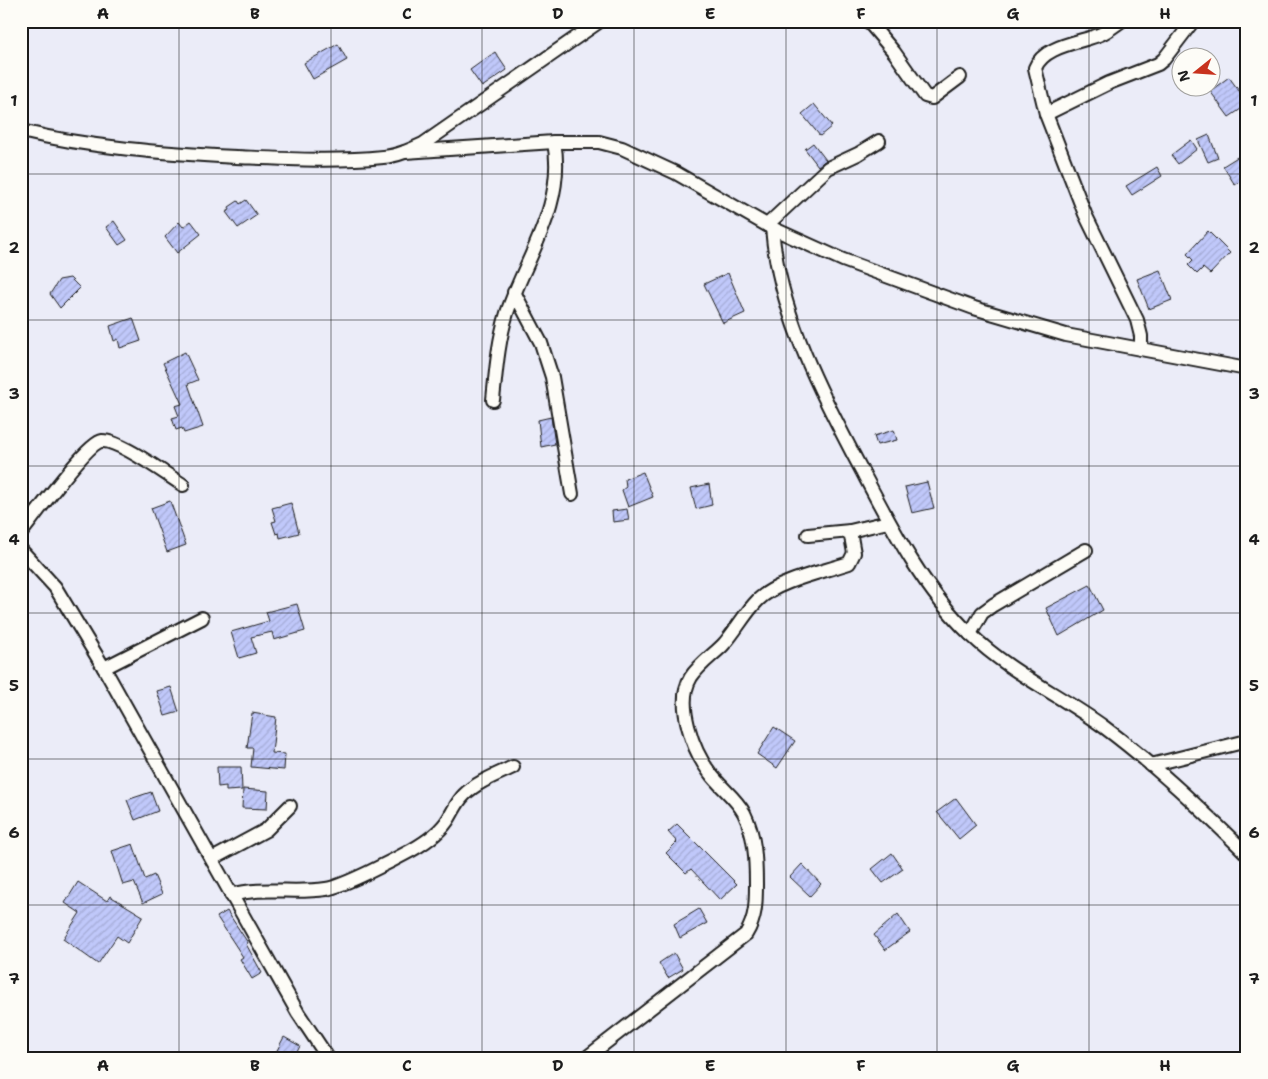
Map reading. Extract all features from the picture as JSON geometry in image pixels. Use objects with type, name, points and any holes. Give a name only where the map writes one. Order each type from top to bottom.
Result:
[{"type":"street","points":[[21,131],[55,140],[182,154],[278,159],[385,157],[405,152],[423,144],[600,21]]},
{"type":"street","points":[[868,21],[894,52],[925,96],[932,98],[960,77]]},
{"type":"street","points":[[1121,21],[1101,34],[1046,54],[1038,61],[1035,68],[1046,114],[1085,214],[1137,320],[1142,336],[1141,349]]},
{"type":"street","points":[[1046,114],[1109,83],[1158,64],[1193,21]]},
{"type":"street","points":[[769,227],[828,168],[879,141]]},
{"type":"street","points":[[405,152],[554,142],[599,142],[622,148],[676,173],[769,227],[843,260],[974,308],[1066,335],[1247,369]]},
{"type":"street","points":[[493,400],[499,344],[514,292],[552,206],[557,176],[554,142]]},
{"type":"street","points":[[769,227],[774,259],[809,364],[888,522],[941,604],[970,634],[999,658],[1103,727],[1152,765],[1193,800],[1247,854]]},
{"type":"street","points":[[514,292],[541,343],[552,377],[572,494]]},
{"type":"street","points":[[21,533],[74,466],[94,445],[101,441],[111,442],[142,458],[183,485]]},
{"type":"street","points":[[808,535],[850,531],[888,522]]},
{"type":"street","points":[[586,1058],[746,934],[753,923],[756,858],[752,834],[744,813],[709,772],[697,750],[686,713],[686,691],[691,677],[727,641],[746,613],[760,598],[774,589],[849,563],[854,553],[850,531]]},
{"type":"street","points":[[21,550],[55,587],[104,668],[298,1012],[328,1058]]},
{"type":"street","points":[[970,634],[982,613],[993,605],[1086,550]]},
{"type":"street","points":[[104,668],[202,618]]},
{"type":"street","points":[[1152,765],[1247,741]]},
{"type":"street","points":[[231,895],[252,889],[327,889],[343,884],[411,851],[431,838],[448,820],[464,795],[476,786],[513,767]]},
{"type":"street","points":[[212,860],[266,830],[290,806]]},
{"type":"building","points":[[338,44],[347,60],[313,79],[304,63]]},
{"type":"building","points":[[495,52],[507,70],[482,87],[470,70]]},
{"type":"building","points":[[1229,77],[1247,102],[1247,105],[1229,117],[1215,98],[1220,98],[1220,84]]},
{"type":"building","points":[[814,104],[832,126],[820,136],[802,114]]},
{"type":"building","points":[[1209,135],[1218,158],[1208,162],[1198,140]]},
{"type":"building","points":[[1191,140],[1197,149],[1178,164],[1171,155]]},
{"type":"building","points":[[813,143],[826,160],[818,166],[805,149]]},
{"type":"building","points":[[1247,151],[1247,177],[1235,185],[1223,166]]},
{"type":"building","points":[[1157,167],[1162,176],[1132,195],[1126,186]]},
{"type":"building","points":[[246,200],[257,215],[238,228],[226,212],[230,210],[229,207],[238,201],[240,204]]},
{"type":"building","points":[[114,221],[127,240],[119,245],[106,227]]},
{"type":"building","points":[[191,221],[201,234],[177,253],[165,237],[179,222],[183,227]]},
{"type":"building","points":[[1208,231],[1230,253],[1210,274],[1203,268],[1197,274],[1188,265],[1193,260],[1187,254]]},
{"type":"building","points":[[1160,270],[1172,300],[1149,309],[1137,279]]},
{"type":"building","points":[[728,273],[745,313],[723,323],[704,284]]},
{"type":"building","points":[[70,278],[80,288],[60,308],[50,294],[59,280]]},
{"type":"building","points":[[133,318],[141,341],[120,348],[118,339],[114,341],[110,326]]},
{"type":"building","points":[[185,352],[198,380],[188,384],[203,427],[184,433],[182,428],[176,430],[172,418],[179,416],[175,406],[182,404],[163,363]]},
{"type":"building","points":[[551,417],[555,444],[541,447],[538,420]]},
{"type":"building","points":[[894,430],[897,440],[877,445],[874,436]]},
{"type":"building","points":[[643,472],[653,497],[628,507],[622,490],[626,487],[625,479]]},
{"type":"building","points":[[927,482],[934,508],[912,513],[905,487]]},
{"type":"building","points":[[709,484],[712,505],[696,509],[691,488]]},
{"type":"building","points":[[170,501],[186,545],[167,552],[151,508]]},
{"type":"building","points":[[291,503],[299,533],[280,538],[279,533],[276,534],[272,522],[276,521],[272,508]]},
{"type":"building","points":[[627,509],[629,520],[613,522],[612,511]]},
{"type":"building","points":[[1090,585],[1103,610],[1059,636],[1046,608]]},
{"type":"building","points":[[297,604],[305,631],[274,640],[272,632],[251,637],[256,653],[239,658],[231,632],[269,621],[266,612]]},
{"type":"building","points":[[171,687],[179,712],[165,716],[157,691]]},
{"type":"building","points":[[252,713],[276,717],[272,753],[285,754],[284,770],[251,767],[253,748],[247,748]]},
{"type":"building","points":[[774,727],[795,741],[777,768],[757,754]]},
{"type":"building","points":[[217,767],[241,767],[242,790],[226,791],[226,786],[218,787]]},
{"type":"building","points":[[243,789],[268,791],[267,809],[242,808]]},
{"type":"building","points":[[151,792],[158,811],[135,820],[127,800]]},
{"type":"building","points":[[956,798],[976,825],[959,839],[937,812]]},
{"type":"building","points":[[677,824],[737,884],[720,900],[691,869],[686,873],[666,853],[677,842],[668,832]]},
{"type":"building","points":[[133,844],[145,879],[154,875],[162,894],[143,903],[134,882],[123,885],[112,851]]},
{"type":"building","points":[[892,853],[903,869],[883,883],[872,869]]},
{"type":"building","points":[[802,864],[821,884],[810,896],[790,877]]},
{"type":"building","points":[[78,882],[107,901],[110,896],[143,916],[127,943],[117,936],[98,964],[63,939],[80,913],[65,903]]},
{"type":"building","points":[[699,909],[707,923],[680,938],[674,924]]},
{"type":"building","points":[[227,911],[248,943],[246,944],[262,973],[252,979],[240,959],[243,957],[217,917]]},
{"type":"building","points":[[898,914],[910,932],[885,950],[874,935]]},
{"type":"building","points":[[674,953],[683,969],[668,978],[659,963]]},
{"type":"building","points":[[284,1037],[300,1046],[294,1058],[273,1058]]}]
